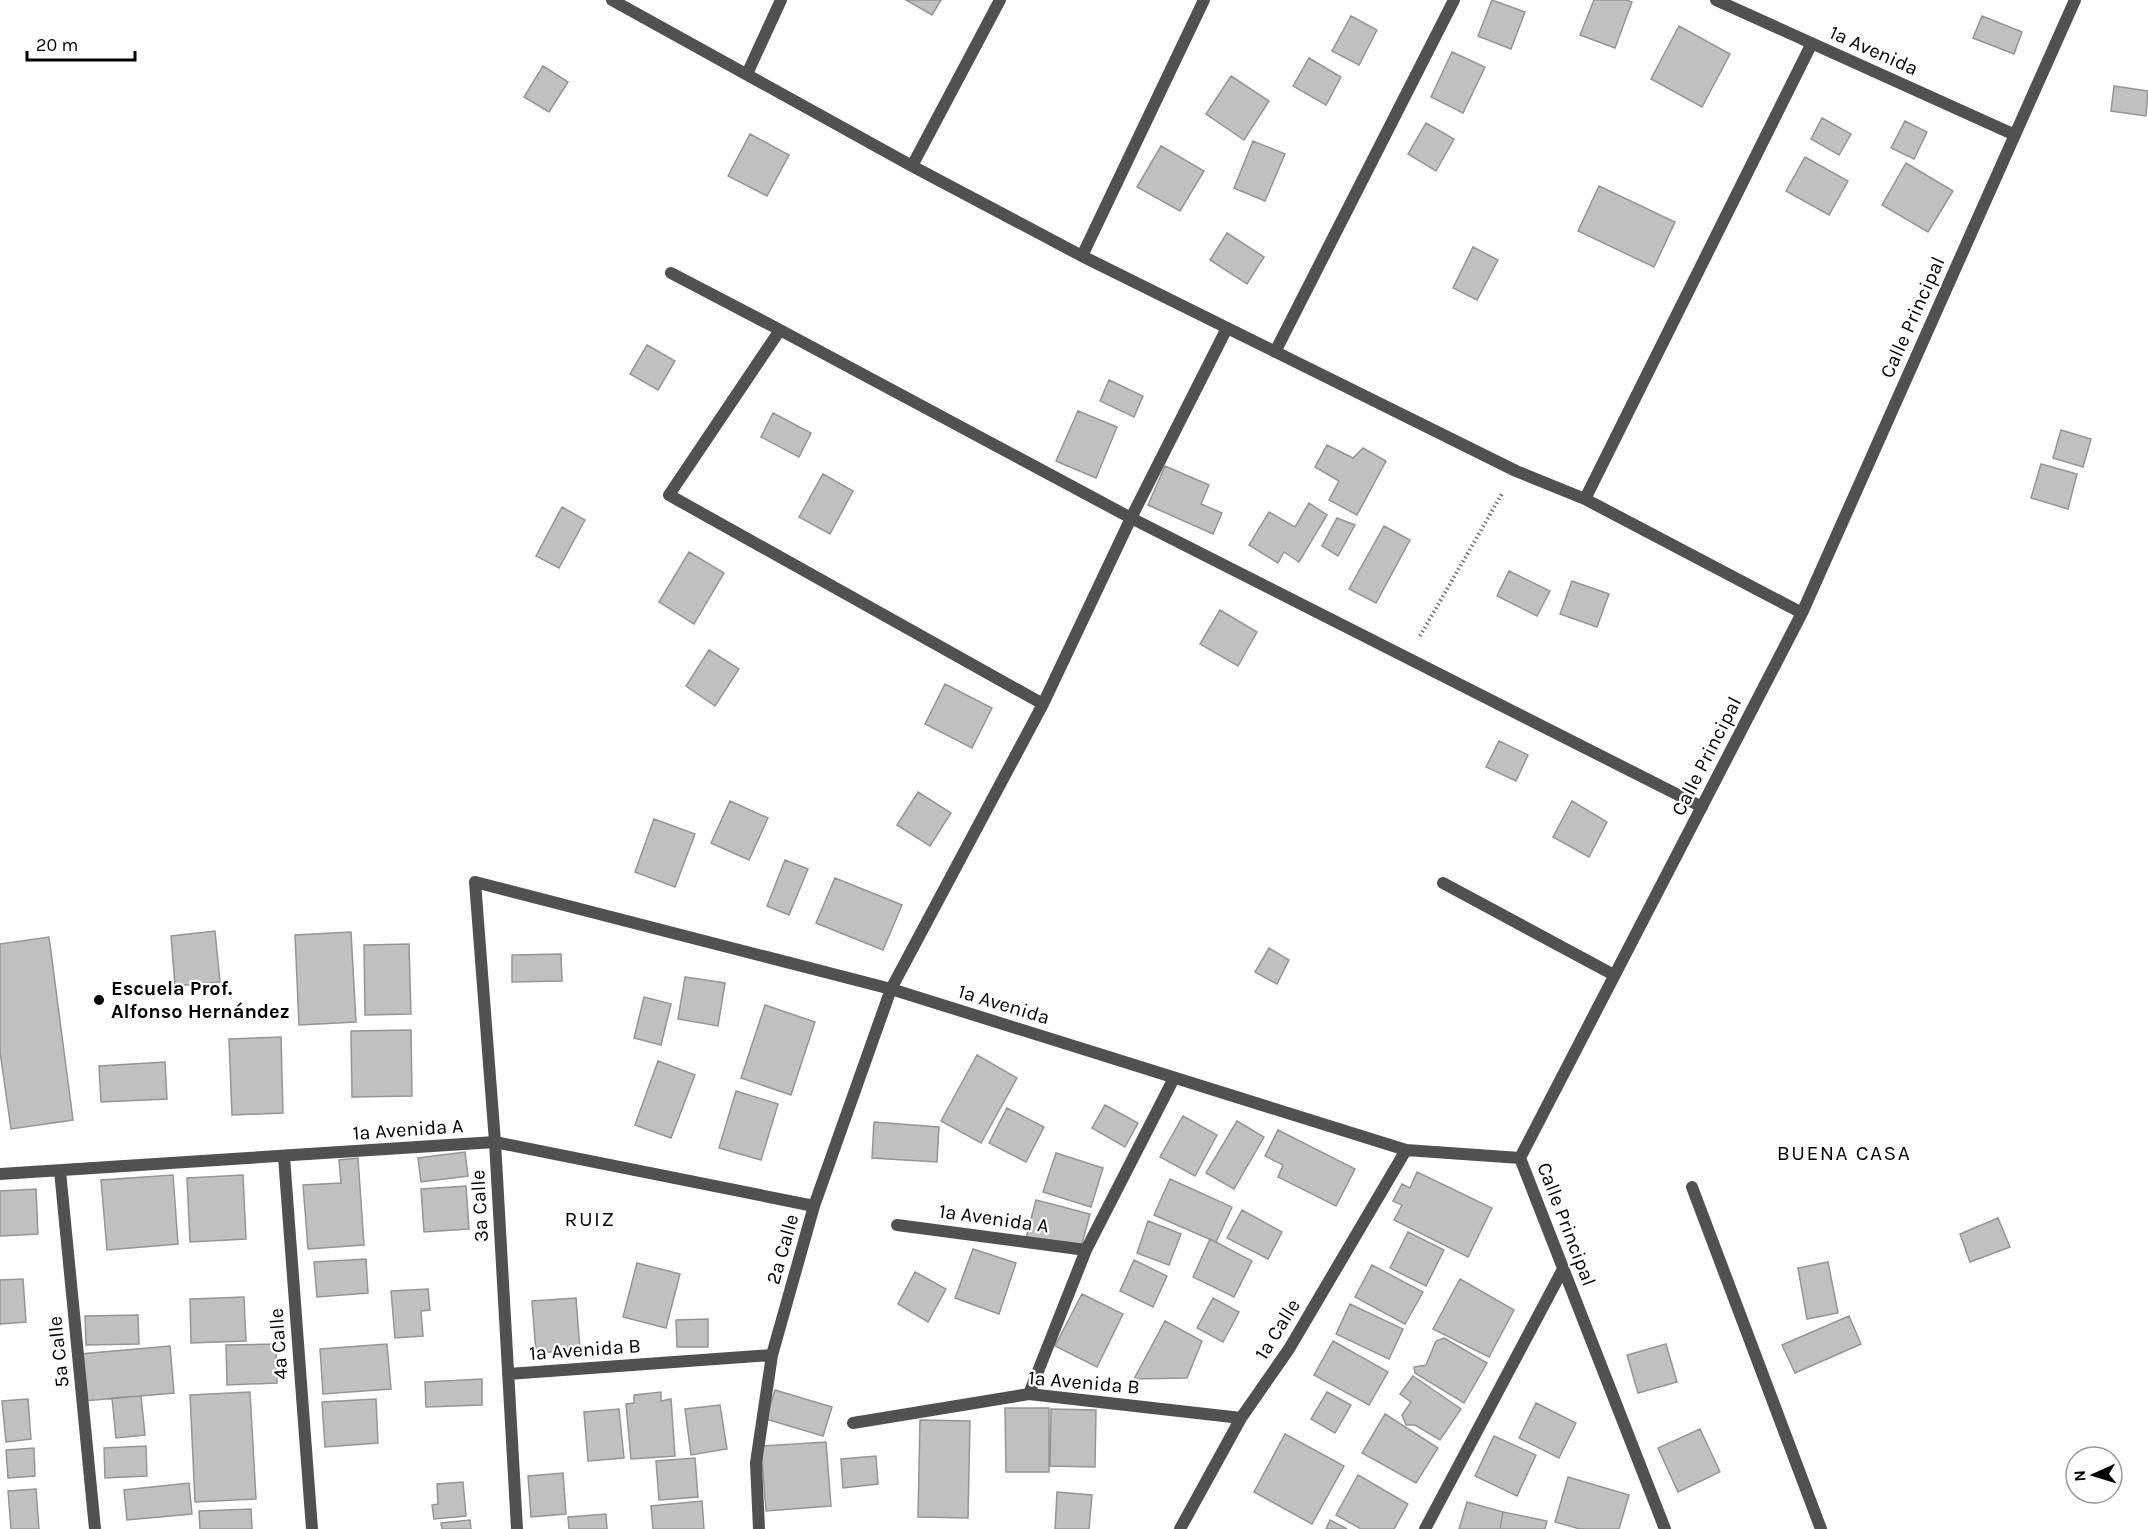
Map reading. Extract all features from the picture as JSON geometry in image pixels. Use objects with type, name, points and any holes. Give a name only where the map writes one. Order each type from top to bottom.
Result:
[{"type":"street","points":[[612,0],[912,166],[1082,256],[1516,471],[1585,499],[1802,613]]},
{"type":"street","points":[[747,74],[781,0]]},
{"type":"street","points":[[912,166],[1000,0]]},
{"type":"street","points":[[1082,256],[1204,0]]},
{"type":"street","points":[[1275,352],[1454,0]]},
{"type":"street","name":"1a Avenida","points":[[1716,0],[2015,135]]},
{"type":"street","name":"Calle Principal","points":[[1665,1529],[1520,1158],[1802,613],[2075,0]]},
{"type":"street","points":[[1585,499],[1812,43]]},
{"type":"street","points":[[671,273],[1131,518],[1702,807]]},
{"type":"street","name":"2a Calle","points":[[759,1529],[756,1463],[772,1354],[814,1206],[891,989],[1043,704],[1131,518],[1227,328]]},
{"type":"street","points":[[780,330],[669,495],[1043,704]]},
{"type":"street","name":"1a Avenida","points":[[475,882],[891,989],[1406,1150],[1520,1158]]},
{"type":"street","name":"3a Calle","points":[[475,882],[495,1142],[517,1529]]},
{"type":"street","points":[[1443,883],[1614,975]]},
{"type":"street","points":[[1029,1394],[1086,1250],[1174,1078]]},
{"type":"street","name":"1a Avenida A","points":[[0,1174],[495,1142],[814,1206]]},
{"type":"street","name":"1a Calle","points":[[1180,1529],[1241,1418],[1289,1349],[1406,1150]]},
{"type":"street","name":"4a Calle","points":[[284,1157],[312,1529]]},
{"type":"street","name":"5a Calle","points":[[60,1170],[95,1529]]},
{"type":"street","points":[[1692,1187],[1821,1529]]},
{"type":"street","name":"1a Avenida A","points":[[897,1225],[1086,1250]]},
{"type":"street","points":[[1425,1529],[1563,1269]]},
{"type":"street","name":"1a Avenida B","points":[[508,1374],[772,1354]]},
{"type":"street","name":"1a Avenida B","points":[[853,1423],[1029,1394],[1241,1418]]},
{"type":"path","points":[[1407,658],[1516,471]]},
{"type":"building","points":[[906,0],[941,0],[932,15]]},
{"type":"building","points":[[1492,0],[1525,12],[1511,49],[1478,36]]},
{"type":"building","points":[[1594,0],[1632,2],[1615,48],[1580,35]]},
{"type":"building","points":[[1351,16],[1377,30],[1359,65],[1332,51]]},
{"type":"building","points":[[1982,16],[2022,32],[2014,54],[1973,38]]},
{"type":"building","points":[[1679,26],[1730,54],[1702,107],[1651,79]]},
{"type":"building","points":[[1452,52],[1485,67],[1463,113],[1431,97]]},
{"type":"building","points":[[1309,58],[1341,77],[1326,105],[1293,86]]},
{"type":"building","points":[[543,66],[568,82],[549,112],[524,97]]},
{"type":"building","points":[[1231,76],[1269,101],[1244,140],[1206,114]]},
{"type":"building","points":[[2114,86],[2148,91],[2146,116],[2111,111]]},
{"type":"building","points":[[1822,118],[1851,134],[1839,155],[1811,139]]},
{"type":"building","points":[[1905,121],[1927,132],[1914,159],[1891,148]]},
{"type":"building","points":[[1426,123],[1454,139],[1436,171],[1408,154]]},
{"type":"building","points":[[750,134],[789,155],[767,196],[728,176]]},
{"type":"building","points":[[1253,141],[1285,154],[1265,201],[1234,188]]},
{"type":"building","points":[[1161,146],[1204,171],[1180,211],[1137,187]]},
{"type":"building","points":[[1805,157],[1848,181],[1829,215],[1786,191]]},
{"type":"building","points":[[1906,163],[1953,191],[1928,232],[1882,205]]},
{"type":"building","points":[[1599,186],[1675,222],[1654,267],[1578,231]]},
{"type":"building","points":[[1227,233],[1264,257],[1247,284],[1210,260]]},
{"type":"building","points":[[1473,247],[1498,260],[1477,300],[1453,288]]},
{"type":"building","points":[[647,345],[675,361],[658,390],[630,374]]},
{"type":"building","points":[[1109,380],[1143,396],[1134,417],[1100,401]]},
{"type":"building","points":[[1078,411],[1117,427],[1096,478],[1056,461]]},
{"type":"building","points":[[773,413],[811,433],[799,457],[761,437]]},
{"type":"building","points":[[2061,430],[2091,439],[2083,467],[2053,458]]},
{"type":"building","points":[[1327,445],[1353,458],[1363,448],[1386,461],[1357,515],[1329,500],[1339,481],[1315,467]]},
{"type":"building","points":[[2041,464],[2077,474],[2068,509],[2031,498]]},
{"type":"building","points":[[1165,466],[1209,485],[1201,504],[1222,513],[1213,534],[1148,505]]},
{"type":"building","points":[[823,474],[853,491],[830,534],[799,517]]},
{"type":"building","points":[[1309,503],[1327,515],[1299,562],[1284,552],[1278,563],[1249,545],[1269,512],[1295,527]]},
{"type":"building","points":[[562,507],[585,520],[559,568],[536,556]]},
{"type":"building","points":[[1337,518],[1355,525],[1338,556],[1322,546]]},
{"type":"building","points":[[1384,526],[1410,540],[1376,603],[1349,589]]},
{"type":"building","points":[[689,552],[724,573],[694,624],[659,602]]},
{"type":"building","points":[[1509,571],[1550,591],[1537,616],[1497,596]]},
{"type":"building","points":[[1572,581],[1609,594],[1597,627],[1560,614]]},
{"type":"building","points":[[1220,610],[1257,632],[1238,666],[1200,644]]},
{"type":"building","points":[[709,650],[739,669],[715,706],[686,686]]},
{"type":"building","points":[[945,684],[992,708],[972,748],[925,724]]},
{"type":"building","points":[[1499,741],[1528,755],[1516,781],[1486,767]]},
{"type":"building","points":[[918,792],[951,813],[930,846],[897,825]]},
{"type":"building","points":[[730,801],[768,818],[749,860],[711,843]]},
{"type":"building","points":[[1572,801],[1607,822],[1589,857],[1553,837]]},
{"type":"building","points":[[654,819],[695,834],[675,887],[635,872]]},
{"type":"building","points":[[785,860],[808,869],[789,915],[767,906]]},
{"type":"building","points":[[835,878],[902,905],[883,950],[816,923]]},
{"type":"building","points":[[215,931],[220,982],[175,986],[171,936]]},
{"type":"building","points":[[351,932],[356,1022],[299,1025],[295,935]]},
{"type":"building","points":[[49,937],[73,1120],[11,1129],[0,1052],[0,944]]},
{"type":"building","points":[[409,944],[411,1014],[365,1015],[364,945]]},
{"type":"building","points":[[1269,948],[1289,960],[1277,984],[1255,972]]},
{"type":"building","points":[[561,954],[562,981],[512,982],[512,955]]},
{"type":"building","points":[[685,977],[725,983],[718,1026],[678,1019]]},
{"type":"building","points":[[644,997],[671,1004],[661,1045],[634,1038]]},
{"type":"building","points":[[765,1005],[815,1022],[791,1095],[741,1078]]},
{"type":"building","points":[[411,1030],[412,1096],[352,1097],[351,1031]]},
{"type":"building","points":[[281,1037],[283,1113],[232,1115],[229,1039]]},
{"type":"building","points":[[977,1055],[1017,1078],[981,1143],[941,1121]]},
{"type":"building","points":[[658,1061],[695,1075],[671,1138],[635,1125]]},
{"type":"building","points":[[165,1062],[167,1099],[101,1102],[99,1066]]},
{"type":"building","points":[[736,1091],[778,1104],[761,1160],[719,1148]]},
{"type":"building","points":[[1105,1105],[1138,1123],[1125,1147],[1092,1128]]},
{"type":"building","points":[[1007,1108],[1044,1127],[1026,1162],[989,1143]]},
{"type":"building","points":[[1183,1116],[1217,1135],[1195,1176],[1160,1157]]},
{"type":"building","points":[[1237,1121],[1264,1137],[1234,1189],[1206,1173]]},
{"type":"building","points":[[874,1122],[939,1127],[937,1162],[872,1158]]},
{"type":"building","points":[[1278,1130],[1355,1169],[1336,1206],[1278,1177],[1283,1165],[1265,1156]]},
{"type":"building","points":[[465,1152],[468,1176],[421,1182],[418,1158]]},
{"type":"building","points":[[1056,1153],[1103,1168],[1091,1207],[1043,1192]]},
{"type":"building","points":[[358,1158],[364,1245],[308,1249],[303,1185],[341,1183],[339,1160]]},
{"type":"building","points":[[1417,1172],[1492,1208],[1468,1257],[1394,1220],[1402,1205],[1393,1201],[1402,1184],[1410,1188]]},
{"type":"building","points":[[173,1175],[178,1244],[107,1250],[101,1180]]},
{"type":"building","points":[[243,1175],[246,1239],[190,1242],[187,1178]]},
{"type":"building","points":[[1170,1179],[1232,1207],[1216,1242],[1154,1215]]},
{"type":"building","points":[[466,1186],[469,1229],[424,1232],[421,1189]]},
{"type":"building","points":[[36,1189],[38,1234],[0,1236],[0,1191]]},
{"type":"building","points":[[1036,1200],[1090,1214],[1080,1251],[1026,1238]]},
{"type":"building","points":[[1242,1210],[1282,1232],[1268,1259],[1227,1238]]},
{"type":"building","points":[[1998,1218],[2010,1247],[1970,1262],[1960,1234]]},
{"type":"building","points":[[1148,1221],[1181,1234],[1169,1265],[1137,1253]]},
{"type":"building","points":[[1408,1232],[1444,1250],[1426,1286],[1390,1268]]},
{"type":"building","points":[[1210,1239],[1252,1261],[1234,1297],[1193,1277]]},
{"type":"building","points":[[973,1249],[1016,1263],[999,1314],[955,1298]]},
{"type":"building","points":[[366,1259],[368,1293],[317,1297],[314,1262]]},
{"type":"building","points":[[1134,1260],[1167,1276],[1153,1307],[1120,1291]]},
{"type":"building","points":[[1828,1262],[1838,1313],[1807,1319],[1798,1268]]},
{"type":"building","points":[[637,1263],[680,1274],[666,1328],[623,1317]]},
{"type":"building","points":[[1372,1265],[1423,1292],[1405,1324],[1355,1297]]},
{"type":"building","points":[[915,1272],[946,1289],[928,1322],[898,1304]]},
{"type":"building","points":[[23,1279],[26,1322],[0,1324],[0,1280]]},
{"type":"building","points":[[1460,1279],[1514,1310],[1489,1357],[1433,1329]]},
{"type":"building","points":[[428,1289],[430,1310],[421,1311],[423,1336],[395,1338],[391,1291]]},
{"type":"building","points":[[1082,1294],[1123,1314],[1097,1367],[1055,1346]]},
{"type":"building","points":[[244,1297],[246,1341],[191,1343],[190,1299]]},
{"type":"building","points":[[576,1298],[580,1350],[536,1353],[532,1301]]},
{"type":"building","points":[[1213,1298],[1239,1312],[1223,1342],[1197,1328]]},
{"type":"building","points":[[1350,1304],[1403,1329],[1389,1359],[1336,1334]]},
{"type":"building","points":[[138,1315],[139,1344],[86,1345],[85,1316]]},
{"type":"building","points":[[1849,1316],[1861,1344],[1795,1373],[1782,1345]]},
{"type":"building","points":[[708,1319],[708,1347],[677,1347],[676,1320]]},
{"type":"building","points":[[1165,1321],[1202,1341],[1187,1378],[1134,1379]]},
{"type":"building","points":[[1444,1338],[1487,1363],[1464,1403],[1415,1373],[1414,1367],[1426,1365],[1436,1341]]},
{"type":"building","points":[[1333,1341],[1388,1372],[1369,1405],[1314,1375]]},
{"type":"building","points":[[276,1344],[277,1383],[227,1385],[226,1345]]},
{"type":"building","points":[[387,1344],[391,1389],[323,1394],[320,1349]]},
{"type":"building","points":[[1666,1344],[1677,1382],[1638,1393],[1627,1355]]},
{"type":"building","points":[[170,1346],[174,1393],[84,1401],[80,1354]]},
{"type":"building","points":[[1413,1376],[1461,1409],[1440,1440],[1415,1425],[1406,1425],[1402,1415],[1411,1402],[1400,1394]]},
{"type":"building","points":[[482,1379],[482,1405],[426,1407],[425,1382]]},
{"type":"building","points":[[775,1390],[832,1407],[823,1436],[766,1419]]},
{"type":"building","points":[[250,1392],[256,1499],[195,1502],[190,1395]]},
{"type":"building","points":[[661,1392],[661,1401],[671,1399],[675,1456],[631,1459],[626,1404],[634,1403],[634,1395]]},
{"type":"building","points":[[1327,1392],[1351,1405],[1335,1433],[1311,1419]]},
{"type":"building","points":[[141,1396],[145,1435],[116,1438],[112,1398]]},
{"type":"building","points":[[28,1399],[31,1439],[6,1442],[2,1401]]},
{"type":"building","points":[[376,1399],[378,1443],[325,1447],[322,1402]]},
{"type":"building","points":[[1536,1403],[1576,1423],[1559,1458],[1519,1438]]},
{"type":"building","points":[[720,1405],[727,1449],[691,1455],[685,1409]]},
{"type":"building","points":[[1005,1408],[1049,1408],[1049,1472],[1006,1472]]},
{"type":"building","points":[[619,1409],[624,1458],[588,1461],[584,1412]]},
{"type":"building","points":[[1051,1409],[1096,1410],[1095,1467],[1050,1466]]},
{"type":"building","points":[[1385,1414],[1438,1448],[1416,1483],[1362,1453]]},
{"type":"building","points":[[920,1420],[970,1421],[968,1518],[918,1517]]},
{"type":"building","points":[[1700,1429],[1720,1472],[1678,1492],[1658,1448]]},
{"type":"building","points":[[1285,1434],[1344,1466],[1312,1524],[1254,1492]]},
{"type":"building","points":[[1494,1436],[1536,1455],[1517,1496],[1475,1476]]},
{"type":"building","points":[[826,1442],[831,1506],[766,1511],[761,1446]]},
{"type":"building","points":[[146,1446],[147,1476],[105,1478],[104,1448]]},
{"type":"building","points":[[34,1448],[35,1476],[8,1478],[6,1450]]},
{"type":"building","points":[[876,1456],[878,1484],[843,1488],[841,1459]]},
{"type":"building","points":[[695,1458],[698,1497],[659,1500],[656,1461]]},
{"type":"building","points":[[563,1473],[566,1514],[531,1517],[528,1476]]},
{"type":"building","points":[[1358,1475],[1408,1504],[1394,1529],[1361,1529],[1336,1515]]},
{"type":"building","points":[[1568,1477],[1629,1495],[1619,1529],[1580,1529],[1555,1522]]},
{"type":"building","points":[[463,1482],[466,1516],[434,1519],[432,1505],[438,1504],[437,1484]]},
{"type":"building","points":[[189,1483],[192,1514],[127,1520],[124,1490]]},
{"type":"building","points":[[36,1489],[39,1529],[11,1529],[8,1491]]},
{"type":"building","points":[[1057,1492],[1092,1495],[1089,1529],[1055,1529]]},
{"type":"building","points":[[702,1501],[704,1529],[653,1529],[651,1506]]},
{"type":"building","points":[[1467,1502],[1503,1512],[1500,1529],[1459,1529]]},
{"type":"building","points":[[251,1509],[252,1529],[200,1529],[199,1511]]},
{"type":"building","points":[[1503,1512],[1547,1521],[1545,1529],[1500,1529]]},
{"type":"building","points":[[606,1514],[607,1529],[569,1529],[568,1517]]},
{"type":"building","points":[[470,1520],[471,1529],[442,1529],[441,1523]]},
{"type":"building","points":[[1330,1520],[1347,1529],[1326,1529]]},
{"type":"place","name":"Escuela Prof. Alfonso Hernández","points":[[99,1000]]},
{"type":"district","name":"BUENA CASA","points":[[1844,1153]]},
{"type":"district","name":"RUIZ","points":[[590,1219]]}]
